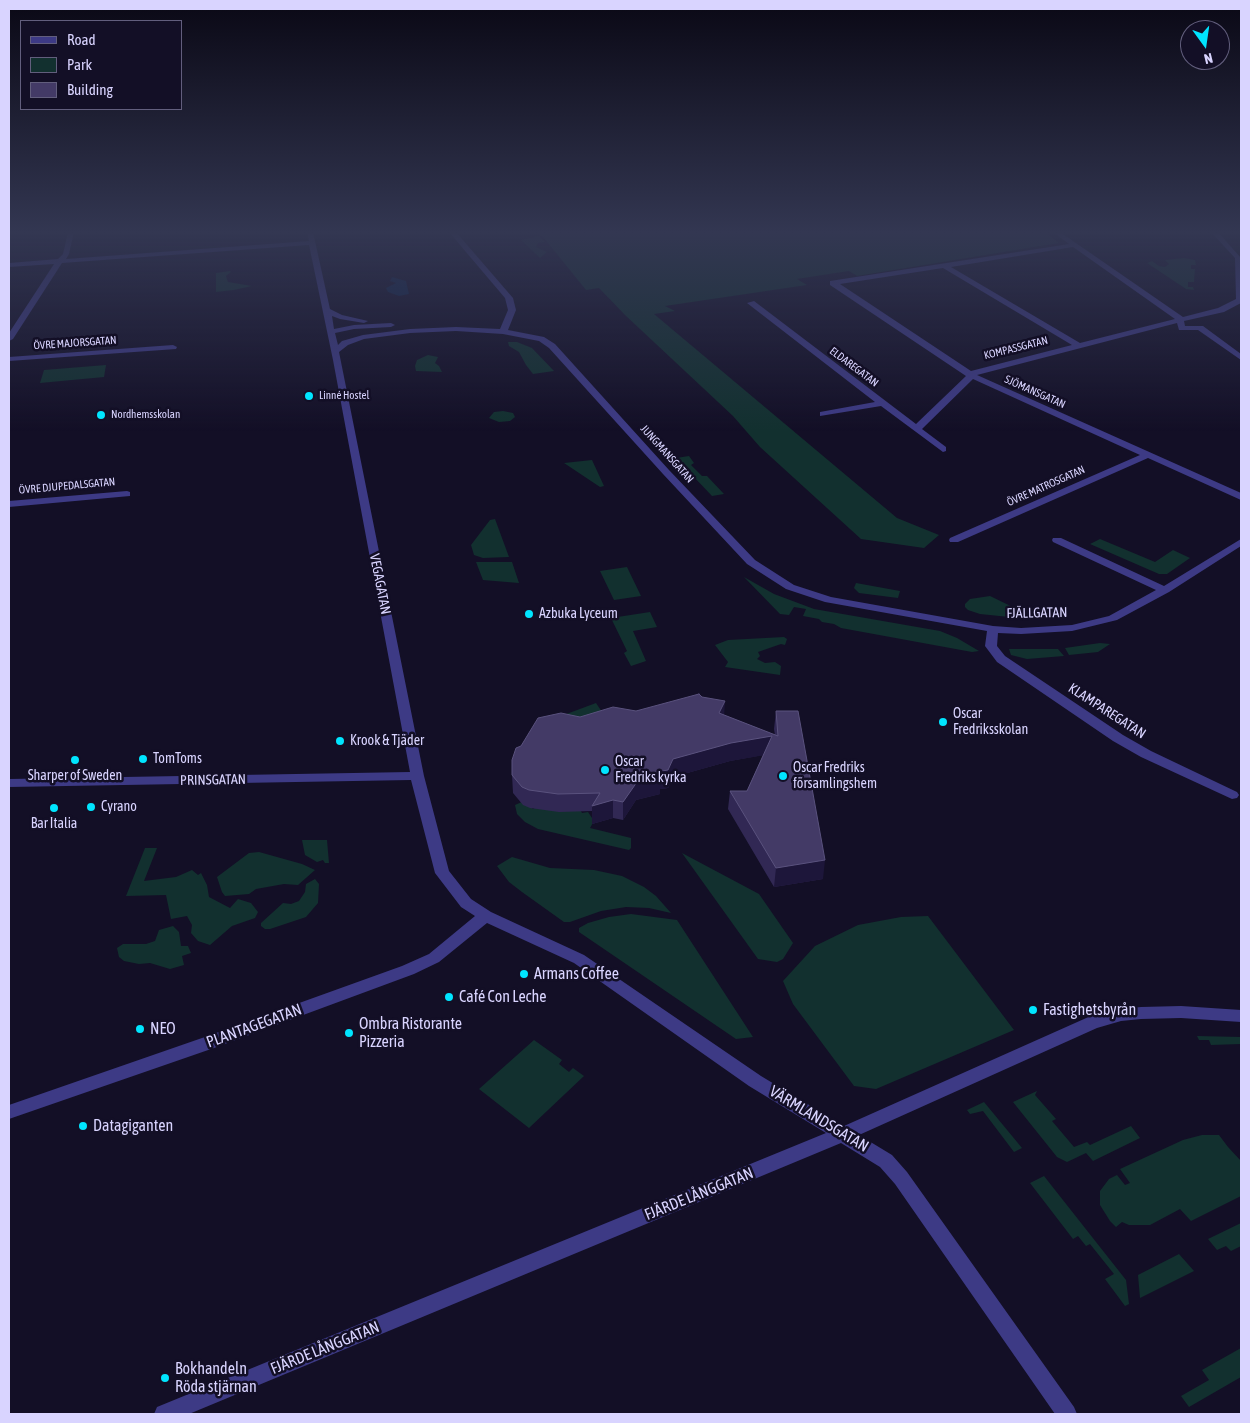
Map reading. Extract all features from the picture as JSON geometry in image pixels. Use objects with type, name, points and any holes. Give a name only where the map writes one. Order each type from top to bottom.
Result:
[{"type":"street","points":[[9,339],[35,298]]},
{"type":"street","name":"VEGAGATAN","points":[[324,298],[417,776],[442,873],[466,903],[486,916]]},
{"type":"street","points":[[503,332],[512,310],[509,298]]},
{"type":"street","name":"SJÖMANSGATAN","points":[[856,298],[970,375],[1241,497]]},
{"type":"street","points":[[1000,298],[1078,345]]},
{"type":"street","points":[[1151,298],[1180,319],[1182,328],[1200,328],[1241,358]]},
{"type":"street","name":"KOMPASSGATAN","points":[[917,429],[970,375],[983,368],[1229,307],[1240,298]]},
{"type":"street","name":"ELDAREGATAN","points":[[751,302],[943,449]]},
{"type":"street","points":[[326,310],[346,318],[387,328]]},
{"type":"street","points":[[331,330],[355,332],[387,328]]},
{"type":"street","points":[[335,352],[350,341],[387,328]]},
{"type":"street","name":"JUNGMANSGATAN","points":[[387,328],[503,332],[529,336],[548,343],[751,562],[790,587],[815,596]]},
{"type":"street","name":"ÖVRE MAJORSGATAN","points":[[9,359],[172,347]]},
{"type":"street","points":[[824,414],[882,403]]},
{"type":"street","name":"ÖVRE MATROSGATAN","points":[[954,540],[1148,455]]},
{"type":"street","name":"ÖVRE DJUPEDALSGATAN","points":[[9,504],[127,494]]},
{"type":"street","points":[[1057,540],[1165,590]]},
{"type":"street","name":"FJÄLLGATAN","points":[[815,596],[844,603],[993,629],[1021,632],[1044,631],[1094,624],[1113,618],[1165,590],[1241,542]]},
{"type":"street","name":"KLAMPAREGATAN","points":[[993,629],[991,646],[994,653],[1002,659],[1118,738],[1146,754],[1232,795]]},
{"type":"street","name":"PRINSGATAN","points":[[9,784],[417,776]]},
{"type":"street","name":"PLANTAGEGATAN","points":[[9,1112],[208,1043],[408,970],[434,958],[486,916]]},
{"type":"street","name":"VÄRMLANDSGATAN","points":[[486,916],[531,938],[553,946],[579,960],[755,1081],[886,1161],[901,1178],[1067,1414]]},
{"type":"street","name":"FJÄRDE LÅNGGATAN","points":[[164,1414],[780,1161],[898,1111],[1093,1022],[1135,1013],[1163,1012],[1241,1016]]},
{"type":"green space","points":[[609,298],[716,298],[665,306],[675,311],[654,314],[897,518],[939,535],[924,548],[861,539],[760,447],[733,416]]},
{"type":"green space","points":[[508,342],[517,342],[532,348],[554,371],[533,374],[519,352],[509,346]]},
{"type":"green space","points":[[428,355],[438,357],[435,363],[442,372],[416,371],[417,360]]},
{"type":"green space","points":[[106,365],[104,377],[40,383],[44,370]]},
{"type":"green space","points":[[494,412],[513,413],[515,417],[510,421],[499,422],[489,418]]},
{"type":"green space","points":[[689,456],[694,463],[691,465],[702,476],[707,476],[724,494],[712,496],[676,458]]},
{"type":"green space","points":[[592,460],[604,486],[600,487],[564,463]]},
{"type":"green space","points":[[495,519],[509,557],[483,558],[474,555],[471,545],[490,520]]},
{"type":"green space","points":[[1100,539],[1155,562],[1173,550],[1190,558],[1167,574],[1159,574],[1090,544]]},
{"type":"green space","points":[[476,562],[512,562],[519,583],[483,580]]},
{"type":"green space","points":[[627,567],[641,596],[614,600],[600,571]]},
{"type":"green space","points":[[744,577],[774,594],[814,609],[940,631],[957,638],[979,651],[972,652],[841,628],[834,624],[822,622],[819,619],[803,616],[806,609],[794,607],[789,615],[780,614]]},
{"type":"green space","points":[[856,583],[900,591],[898,598],[859,593],[854,588]]},
{"type":"green space","points":[[990,596],[1023,612],[1019,618],[980,614],[965,607],[965,604],[970,599]]},
{"type":"green space","points":[[650,612],[657,627],[633,631],[646,661],[631,666],[624,653],[627,651],[611,618]]},
{"type":"green space","points":[[784,637],[787,639],[785,645],[781,644],[758,652],[760,656],[757,659],[765,663],[775,662],[781,666],[780,675],[725,667],[728,662],[715,645],[728,640]]},
{"type":"green space","points":[[1100,643],[1110,644],[1098,652],[1069,655],[1065,648]]},
{"type":"green space","points":[[1009,649],[1058,649],[1064,656],[1027,659],[1011,655]]},
{"type":"green space","points":[[596,703],[602,712],[582,718],[553,719]]},
{"type":"green space","points":[[524,801],[534,806],[533,809],[536,807],[581,811],[582,813],[588,812],[594,821],[590,828],[631,838],[631,848],[629,850],[538,829],[525,822],[517,814],[515,805]]},
{"type":"green space","points":[[302,840],[327,840],[329,863],[325,863],[323,860],[317,862],[305,855]]},
{"type":"green space","points":[[145,848],[157,848],[144,881],[176,877],[192,870],[198,875],[201,873],[207,885],[209,897],[230,908],[238,899],[251,903],[258,912],[255,918],[232,926],[210,945],[198,941],[191,933],[192,925],[187,916],[171,919],[166,895],[126,896]]},
{"type":"green space","points":[[259,852],[302,864],[315,870],[298,885],[284,884],[256,889],[249,894],[225,896],[217,877],[249,853]]},
{"type":"green space","points":[[682,853],[759,894],[793,943],[783,959],[777,962],[758,959]]},
{"type":"green space","points":[[512,857],[550,868],[594,870],[622,876],[644,887],[656,896],[671,913],[649,908],[626,907],[601,911],[570,922],[564,922],[509,882],[497,866]]},
{"type":"green space","points":[[315,879],[319,884],[318,903],[306,917],[270,929],[265,929],[261,926],[261,923],[283,903],[291,904],[299,901],[305,892],[306,884]]},
{"type":"green space","points":[[631,914],[677,920],[753,1037],[736,1039],[579,932],[579,928],[588,923],[609,917]]},
{"type":"green space","points":[[928,916],[1014,1030],[876,1089],[854,1086],[793,1004],[783,981],[815,946],[858,925],[901,917]]},
{"type":"green space","points":[[173,926],[179,932],[181,946],[188,946],[191,953],[182,956],[184,965],[170,969],[150,963],[139,964],[124,961],[119,957],[117,948],[123,944],[146,944],[155,941],[159,930]]},
{"type":"green space","points":[[1197,1036],[1241,1037],[1241,1044],[1211,1045],[1209,1040],[1199,1040]]},
{"type":"green space","points":[[534,1040],[562,1060],[559,1064],[569,1072],[573,1068],[584,1076],[529,1128],[479,1089]]},
{"type":"green space","points":[[1037,1091],[1035,1095],[1056,1119],[1052,1121],[1074,1147],[1087,1142],[1090,1145],[1131,1126],[1140,1138],[1093,1161],[1086,1153],[1067,1162],[1057,1157],[1013,1102]]},
{"type":"green space","points":[[984,1102],[1022,1148],[1014,1152],[983,1111],[970,1114],[967,1110]]},
{"type":"green space","points":[[1202,1135],[1219,1135],[1241,1161],[1241,1196],[1191,1221],[1180,1209],[1150,1225],[1129,1225],[1122,1222],[1116,1227],[1110,1221],[1100,1205],[1100,1191],[1109,1179],[1117,1175],[1125,1185],[1130,1183],[1120,1169],[1183,1140]]},
{"type":"green space","points":[[1044,1176],[1126,1280],[1129,1304],[1125,1306],[1105,1279],[1114,1274],[1090,1244],[1086,1246],[1078,1236],[1073,1239],[1030,1183]]},
{"type":"green space","points":[[1241,1223],[1241,1246],[1231,1251],[1226,1246],[1217,1250],[1208,1239]]},
{"type":"green space","points":[[1179,1254],[1194,1271],[1140,1298],[1138,1275]]},
{"type":"green space","points":[[1241,1348],[1241,1377],[1189,1407],[1181,1396],[1209,1380],[1202,1370]]},
{"type":"building","points":[[699,694],[702,697],[725,701],[719,713],[778,736],[776,711],[798,711],[825,860],[776,868],[730,791],[747,791],[772,736],[731,743],[673,759],[668,770],[656,772],[660,776],[637,782],[623,802],[613,800],[592,806],[600,793],[558,794],[529,790],[522,787],[512,775],[512,760],[516,748],[521,746],[538,718],[561,713],[580,717],[613,707],[636,711]]},
{"type":"place","name":"Linné Hostel","points":[[309,396]]},
{"type":"place","name":"Nordhemsskolan","points":[[101,415]]},
{"type":"place","name":"Azbuka Lyceum","points":[[529,614]]},
{"type":"place","name":"Oscar Fredriksskolan","points":[[943,722]]},
{"type":"place","name":"Krook & Tjäder","points":[[340,741]]},
{"type":"place","name":"TomToms","points":[[143,759]]},
{"type":"place","name":"Sharper of Sweden","points":[[75,760]]},
{"type":"place","name":"Oscar Fredriks kyrka","points":[[605,770]]},
{"type":"place","name":"Oscar Fredriks församlingshem","points":[[783,776]]},
{"type":"place","name":"Cyrano","points":[[91,807]]},
{"type":"place","name":"Bar Italia","points":[[54,808]]},
{"type":"place","name":"Armans Coffee","points":[[524,974]]},
{"type":"place","name":"Café Con Leche","points":[[449,997]]},
{"type":"place","name":"Fastighetsbyrån","points":[[1033,1010]]},
{"type":"place","name":"NEO","points":[[140,1029]]},
{"type":"place","name":"Ombra Ristorante Pizzeria","points":[[349,1033]]},
{"type":"place","name":"Datagiganten","points":[[83,1126]]},
{"type":"place","name":"Bokhandeln Röda stjärnan","points":[[165,1378]]}]
